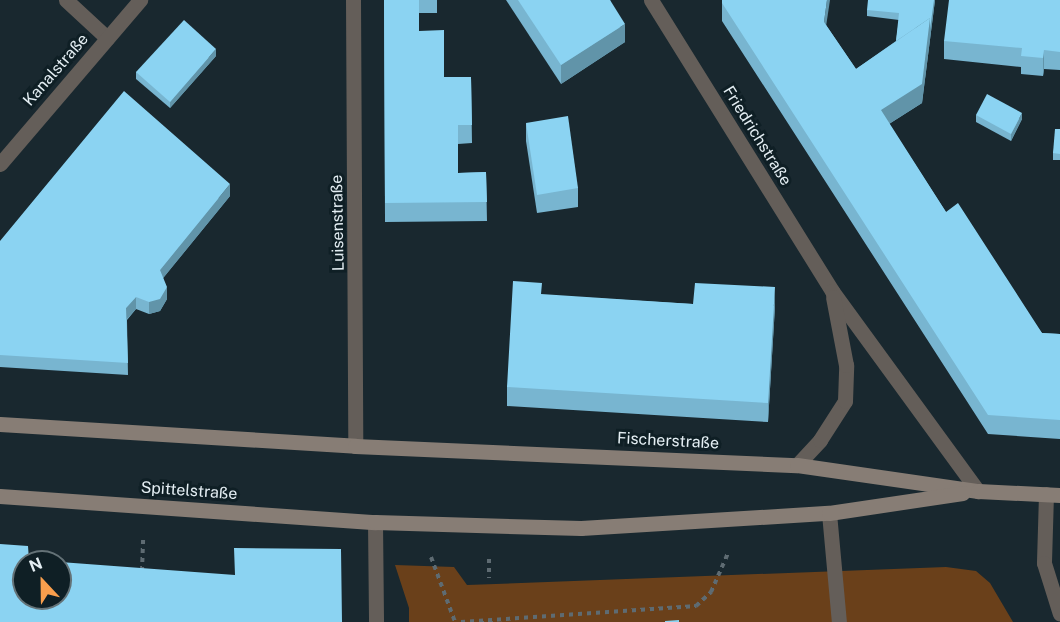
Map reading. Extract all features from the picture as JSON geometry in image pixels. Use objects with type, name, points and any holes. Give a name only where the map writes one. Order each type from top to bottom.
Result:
[{"type":"main road","points":[[0,424],[355,446]]},
{"type":"main road","name":"Fischerstraße","points":[[355,446],[797,465],[978,491],[1053,495]]},
{"type":"main road","name":"Fischerstraße","points":[[375,522],[581,528],[829,513],[978,491]]},
{"type":"main road","name":"Spittelstraße","points":[[0,496],[375,522]]},
{"type":"street","points":[[66,0],[107,38]]},
{"type":"street","name":"Kanalstraße","points":[[0,164],[140,0]]},
{"type":"street","name":"Luisenstraße","points":[[353,0],[358,407],[355,446]]},
{"type":"street","name":"Friedrichstraße","points":[[651,0],[832,291],[978,491]]},
{"type":"street","name":"Friedrichstraße","points":[[797,465],[820,440],[844,401],[846,365],[832,291]]},
{"type":"street","points":[[1053,495],[1044,563],[1060,614]]},
{"type":"street","points":[[829,513],[839,622]]},
{"type":"street","points":[[375,522],[376,622]]},
{"type":"path","points":[[143,540],[142,576],[152,576]]},
{"type":"path","points":[[461,622],[696,606],[711,592],[728,553]]},
{"type":"path","points":[[430,556],[455,622]]},
{"type":"path","points":[[489,559],[489,578]]},
{"type":"shaded area","points":[[395,565],[454,567],[467,585],[946,567],[976,571],[990,583],[1013,622],[409,622],[409,608]]},
{"type":"building","points":[[384,0],[419,0],[419,31],[444,30],[444,77],[471,77],[472,125],[458,125],[458,173],[486,172],[487,202],[385,203]]},
{"type":"building","points":[[518,0],[610,0],[625,24],[561,65]]},
{"type":"building","points":[[722,0],[827,0],[824,22],[856,69],[930,18],[922,84],[881,110],[946,212],[958,203],[1042,333],[1060,334],[1060,420],[988,415]]},
{"type":"building","points":[[868,0],[934,0],[930,29],[930,18],[896,41],[899,13],[867,10]]},
{"type":"building","points":[[949,0],[1060,0],[1060,52],[1044,50],[1043,58],[1021,56],[1022,48],[944,41]]},
{"type":"building","points":[[184,20],[216,49],[170,102],[136,72]]},
{"type":"building","points":[[124,91],[230,184],[160,270],[167,287],[160,299],[149,302],[136,297],[126,308],[128,363],[0,355],[0,241]]},
{"type":"building","points":[[987,94],[1022,113],[1011,134],[976,115]]},
{"type":"building","points":[[568,116],[578,188],[537,195],[526,123]]},
{"type":"building","points":[[1055,129],[1060,129],[1060,154],[1053,153]]},
{"type":"building","points":[[513,281],[542,283],[541,294],[693,304],[695,283],[775,287],[768,403],[507,387]]},
{"type":"building","points":[[0,544],[28,546],[28,550],[12,550],[12,610],[72,610],[72,563],[235,575],[234,548],[341,549],[342,622],[0,622]]}]
